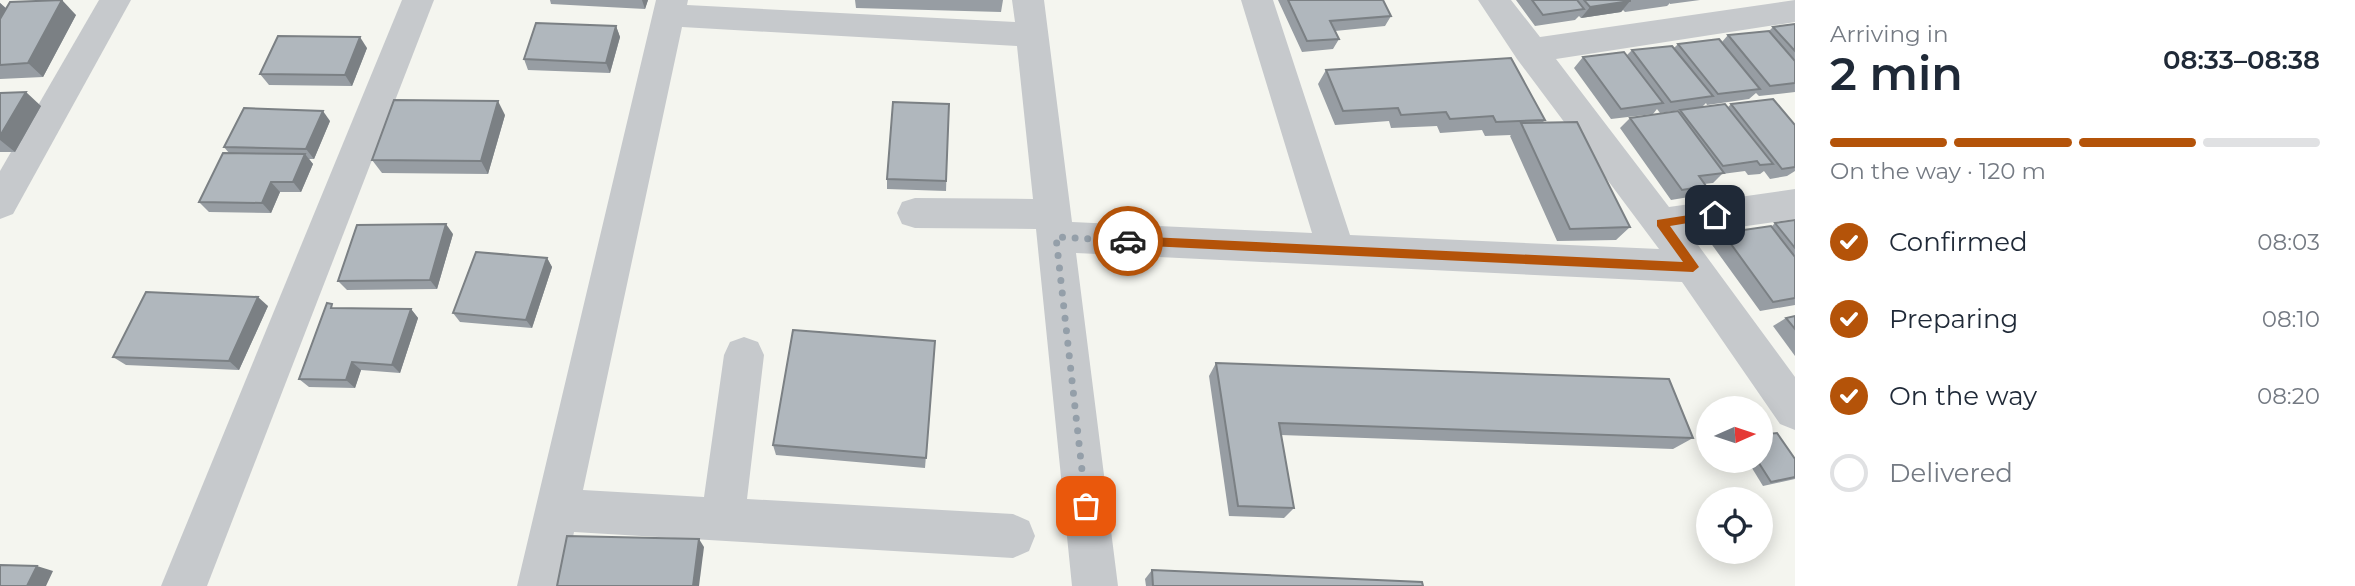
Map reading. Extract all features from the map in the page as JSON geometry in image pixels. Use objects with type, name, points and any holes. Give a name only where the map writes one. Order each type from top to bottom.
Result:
[{"type":"street","points":[[0,204],[115,0]]},
{"type":"street","points":[[184,586],[418,0]]},
{"type":"street","points":[[1256,0],[1336,250]]},
{"type":"street","points":[[1494,0],[1529,51],[1661,223],[1795,411]]},
{"type":"street","points":[[540,586],[671,7],[1030,18],[1095,586]]},
{"type":"street","points":[[1529,51],[1795,11]]},
{"type":"street","points":[[1661,223],[1795,204]]},
{"type":"street","points":[[915,213],[1336,250],[1693,267]]},
{"type":"street","points":[[723,519],[744,355]]},
{"type":"street","points":[[557,510],[1013,536]]},
{"type":"building","points":[[62,0],[28,63],[0,65],[0,19],[10,2]]},
{"type":"building","points":[[1288,0],[1383,0],[1391,16],[1330,21],[1339,39],[1307,41]]},
{"type":"building","points":[[1532,0],[1577,0],[1584,9],[1543,15]]},
{"type":"building","points":[[1584,0],[1630,0],[1630,1],[1590,7]]},
{"type":"building","points":[[536,23],[616,26],[606,63],[524,59]]},
{"type":"building","points":[[1795,24],[1795,51],[1773,27]]},
{"type":"building","points":[[1769,31],[1795,61],[1795,83],[1770,86],[1728,35]]},
{"type":"building","points":[[278,36],[360,37],[345,75],[260,74]]},
{"type":"building","points":[[1719,39],[1760,89],[1718,94],[1678,44]]},
{"type":"building","points":[[1672,46],[1713,96],[1671,102],[1632,50]]},
{"type":"building","points":[[1624,52],[1663,103],[1621,109],[1583,57]]},
{"type":"building","points":[[1511,58],[1545,120],[1496,122],[1493,116],[1450,119],[1446,112],[1401,115],[1398,108],[1343,111],[1326,70]]},
{"type":"building","points":[[26,92],[0,136],[0,93]]},
{"type":"building","points":[[1773,99],[1795,125],[1795,167],[1782,169],[1731,104]]},
{"type":"building","points":[[394,100],[498,101],[481,161],[372,160]]},
{"type":"building","points":[[893,102],[949,104],[946,181],[887,179]]},
{"type":"building","points":[[1725,104],[1773,164],[1760,165],[1757,161],[1723,166],[1680,110]]},
{"type":"building","points":[[244,108],[323,111],[306,149],[224,147]]},
{"type":"building","points":[[1678,111],[1724,173],[1699,176],[1706,186],[1682,190],[1630,118]]},
{"type":"building","points":[[1577,122],[1630,227],[1570,229],[1521,123]]},
{"type":"building","points":[[223,153],[305,154],[293,182],[271,182],[262,203],[199,202]]},
{"type":"building","points":[[1795,220],[1795,248],[1775,223]]},
{"type":"building","points":[[446,224],[430,280],[338,281],[357,225]]},
{"type":"building","points":[[1771,226],[1795,257],[1795,298],[1773,302],[1723,233]]},
{"type":"building","points":[[476,252],[547,258],[526,320],[453,313]]},
{"type":"building","points":[[146,292],[258,297],[229,361],[113,357]]},
{"type":"building","points":[[327,303],[332,304],[331,308],[411,309],[392,365],[352,362],[346,380],[299,379]]},
{"type":"building","points":[[1795,316],[1795,329],[1786,318]]},
{"type":"building","points":[[793,330],[935,341],[926,458],[773,445]]},
{"type":"building","points":[[1216,363],[1669,379],[1693,438],[1279,423],[1294,508],[1238,506]]},
{"type":"building","points":[[1773,433],[1777,433],[1795,459],[1795,477],[1771,482],[1765,473],[1773,473]]},
{"type":"building","points":[[567,536],[699,539],[693,586],[557,586]]},
{"type":"building","points":[[0,565],[37,566],[27,586],[0,586]]},
{"type":"building","points":[[1152,570],[1422,582],[1423,586],[1153,586]]},
{"type":"way so far","points":[[1086,506],[1056,237],[1128,241]]},
{"type":"route","points":[[1128,241],[1693,267],[1661,223],[1715,215]]}]
